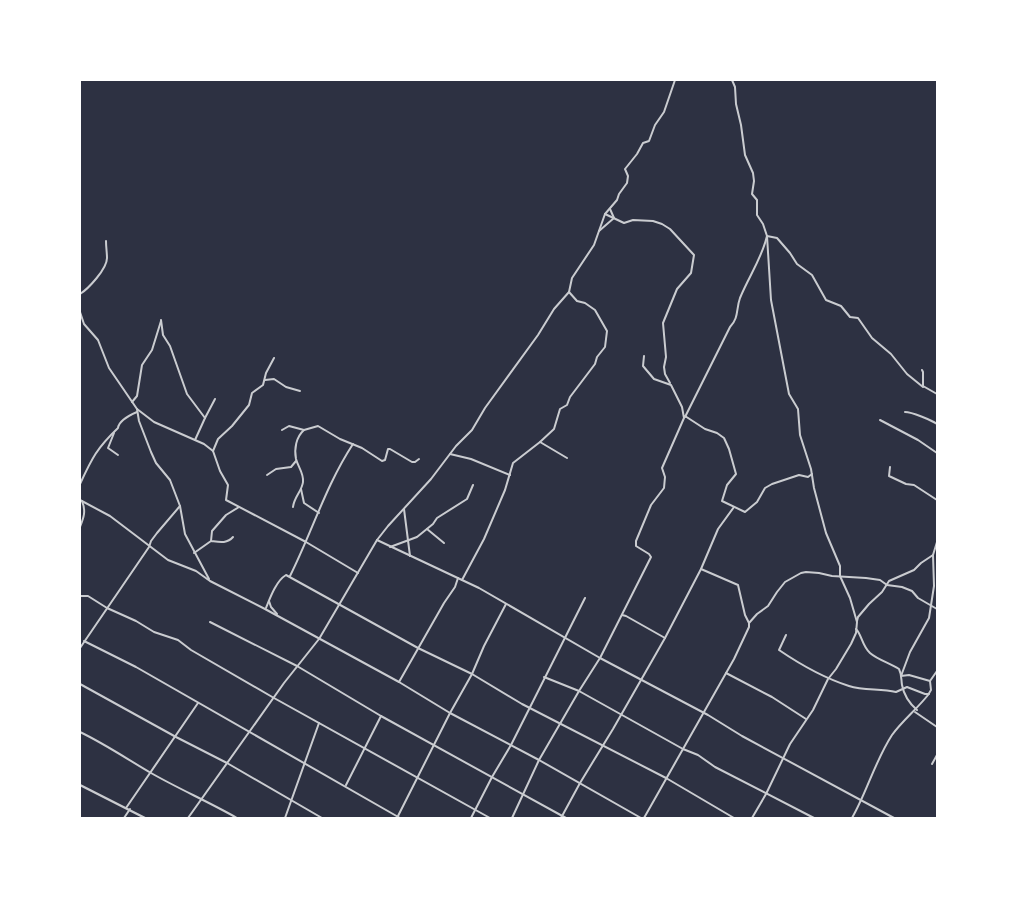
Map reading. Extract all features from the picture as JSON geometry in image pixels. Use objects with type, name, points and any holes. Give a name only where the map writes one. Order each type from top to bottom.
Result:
[{"type":"street","points":[[188,818],[297,666],[319,639],[377,540],[431,479],[462,439],[472,430],[485,408],[568,292],[572,278],[594,244],[605,214],[617,200],[627,183],[628,176],[625,170],[627,166],[643,143],[649,141],[655,125],[664,112],[674,80]]},
{"type":"street","points":[[732,80],[735,87],[745,155],[753,173],[752,194],[757,200],[757,216],[764,224],[768,236],[770,288],[789,394],[798,409],[800,434],[826,533],[840,566],[840,576],[850,598],[856,622],[856,629],[851,644],[828,679],[813,710],[790,744],[752,818]]},
{"type":"street","points":[[610,209],[614,218]]},
{"type":"street","points":[[605,214],[624,223],[633,220],[662,224],[670,228],[694,255],[691,273],[677,288],[663,323],[666,357],[664,367],[665,374],[682,407],[684,417],[705,429],[718,433],[724,438],[729,449],[736,474],[727,485],[722,501],[745,512],[757,502],[765,488],[772,484],[799,475],[808,477],[812,474]]},
{"type":"street","points":[[599,231],[614,218]]},
{"type":"street","points":[[768,236],[777,238],[797,264],[812,275],[828,302],[841,306],[850,317],[858,318],[872,338],[891,354],[907,374],[937,395],[937,413]]},
{"type":"street","points":[[512,818],[539,760],[600,658],[651,558],[649,554],[636,546],[636,541],[651,505],[664,488],[665,477],[662,468],[684,417],[730,326],[736,320],[740,298],[764,252],[768,236]]},
{"type":"street","points":[[80,294],[96,279],[105,266],[107,258],[106,242]]},
{"type":"street","points":[[462,580],[484,539],[514,462],[554,429],[560,409],[567,404],[570,397],[595,364],[606,341],[606,326],[595,310],[585,303],[577,301],[568,292]]},
{"type":"street","points":[[80,312],[84,324],[96,336],[109,368],[137,411],[156,464],[170,480],[180,506],[185,534],[210,581]]},
{"type":"street","points":[[132,402],[137,396],[142,365],[152,350],[161,320],[163,335],[170,346],[187,394],[205,418]]},
{"type":"street","points":[[644,356],[643,366],[652,377],[671,385]]},
{"type":"street","points":[[274,358],[261,387],[252,393],[249,404],[244,411],[218,439],[214,451],[220,471],[228,485],[225,499],[306,542],[358,573]]},
{"type":"street","points":[[922,370],[924,372],[923,387]]},
{"type":"street","points":[[265,380],[274,379],[286,387],[300,391]]},
{"type":"street","points":[[195,440],[215,399]]},
{"type":"street","points":[[80,484],[96,451],[114,433],[122,421],[137,411]]},
{"type":"street","points":[[137,411],[154,422],[195,440],[214,451]]},
{"type":"street","points":[[905,412],[929,419],[937,424]]},
{"type":"street","points":[[880,420],[918,440],[937,453]]},
{"type":"street","points":[[282,430],[289,426],[304,430],[318,426],[382,461],[385,460],[390,448],[412,462],[419,459]]},
{"type":"street","points":[[267,476],[276,469],[293,466],[296,460],[296,443],[304,430]]},
{"type":"street","points":[[114,433],[108,448],[118,455]]},
{"type":"street","points":[[540,442],[567,458]]},
{"type":"street","points":[[290,577],[332,481],[353,444]]},
{"type":"street","points":[[450,454],[471,459],[510,475]]},
{"type":"street","points":[[293,507],[303,479],[300,466],[296,460]]},
{"type":"street","points":[[890,467],[889,476],[906,484],[914,484],[937,500]]},
{"type":"street","points":[[390,547],[418,537],[438,518],[468,499],[473,485]]},
{"type":"street","points":[[300,489],[304,503],[318,513]]},
{"type":"street","points":[[81,500],[110,516],[168,560],[196,571],[210,581],[399,682],[450,713],[642,818],[704,713],[748,630],[749,623],[745,615],[738,585],[702,569]]},
{"type":"street","points":[[80,527],[85,516],[81,500]]},
{"type":"street","points":[[84,508],[88,504]]},
{"type":"street","points":[[80,648],[149,547],[151,541],[180,506]]},
{"type":"street","points":[[211,541],[212,531],[226,515],[238,507]]},
{"type":"street","points":[[562,817],[580,783],[642,680],[702,569],[718,529],[734,507]]},
{"type":"street","points":[[404,509],[410,556]]},
{"type":"street","points":[[427,529],[444,543]]},
{"type":"street","points":[[194,553],[211,541],[225,542],[233,537]]},
{"type":"street","points":[[377,540],[462,580],[565,636],[600,658],[894,818]]},
{"type":"street","points":[[937,542],[933,555],[934,586],[929,618],[912,649],[902,676],[902,688],[909,702],[916,711],[937,727]]},
{"type":"street","points":[[749,623],[768,606],[785,582],[801,573],[814,572],[829,576],[889,581],[914,570],[920,563],[933,555],[937,549]]},
{"type":"street","points":[[265,609],[282,577],[286,575],[418,648],[472,674],[530,708],[666,778],[734,818]]},
{"type":"street","points":[[399,682],[455,587],[458,578]]},
{"type":"street","points":[[882,581],[886,585],[902,587],[912,591],[918,598],[937,608]]},
{"type":"street","points":[[856,622],[863,610],[882,592],[889,581]]},
{"type":"street","points":[[80,596],[88,596],[154,632],[178,640],[191,650],[274,698],[490,818]]},
{"type":"street","points":[[471,818],[511,745],[544,676],[585,598]]},
{"type":"street","points":[[269,599],[271,607],[279,617]]},
{"type":"street","points":[[84,641],[136,667],[304,764],[346,786],[398,818],[417,777],[472,674],[506,604]]},
{"type":"street","points":[[622,615],[665,638]]},
{"type":"street","points":[[210,622],[297,666],[381,716],[566,818]]},
{"type":"street","points":[[856,629],[860,634],[861,641],[870,653],[893,664],[899,669],[902,676]]},
{"type":"street","points":[[786,635],[779,650],[828,679],[851,687],[897,692],[907,687],[927,695]]},
{"type":"street","points":[[852,818],[893,734],[916,711],[931,690],[930,681],[937,671]]},
{"type":"street","points":[[726,672],[772,697],[806,719]]},
{"type":"street","points":[[544,676],[579,691],[682,749],[698,754],[715,768],[814,818]]},
{"type":"street","points":[[902,676],[930,681]]},
{"type":"street","points":[[80,684],[227,763],[322,818]]},
{"type":"street","points":[[124,818],[128,808],[151,772],[198,703]]},
{"type":"street","points":[[346,786],[381,716]]},
{"type":"street","points":[[285,818],[319,723]]},
{"type":"street","points":[[80,732],[238,818]]},
{"type":"street","points":[[932,764],[937,756]]},
{"type":"street","points":[[80,786],[145,818]]}]
